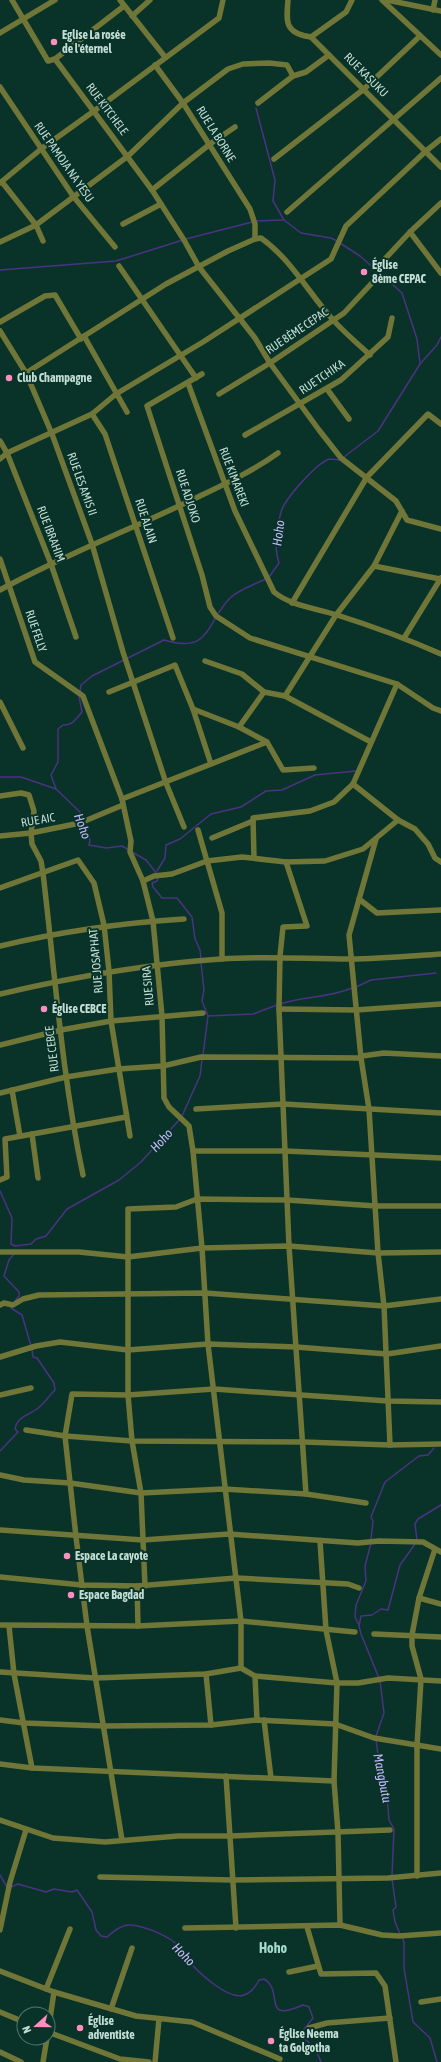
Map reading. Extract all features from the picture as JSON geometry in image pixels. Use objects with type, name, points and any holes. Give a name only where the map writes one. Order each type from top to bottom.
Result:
[{"type":"street","name":"RUE KITCHELE","points":[[12,0],[48,61],[55,59],[128,156],[161,204],[199,267],[255,338],[270,363],[343,459],[396,501],[407,520],[441,529]]},
{"type":"street","points":[[0,33],[55,0]]},
{"type":"street","points":[[120,0],[164,57]]},
{"type":"street","points":[[132,16],[150,0]]},
{"type":"street","points":[[43,241],[36,225],[1,183],[41,149],[219,18],[223,0]]},
{"type":"street","name":"RUE KASUKU","points":[[288,0],[286,20],[288,25],[298,35],[311,37],[441,167]]},
{"type":"street","points":[[311,37],[346,12],[352,0]]},
{"type":"street","points":[[382,0],[441,55]]},
{"type":"street","points":[[387,0],[441,11]]},
{"type":"street","points":[[433,10],[435,0]]},
{"type":"street","points":[[55,59],[124,6]]},
{"type":"street","points":[[274,159],[364,89],[420,36]]},
{"type":"street","points":[[258,103],[293,76],[306,72],[329,55]]},
{"type":"street","points":[[0,242],[36,225],[128,156],[183,103],[228,69],[243,64],[268,62],[287,65],[293,76]]},
{"type":"street","name":"RUE LA BORNE","points":[[155,64],[210,144],[255,221],[255,239]]},
{"type":"street","points":[[287,212],[441,78]]},
{"type":"street","name":"RUE PAMOJA NA YESU","points":[[0,89],[73,196],[115,247]]},
{"type":"street","points":[[152,190],[210,144],[235,127]]},
{"type":"street","points":[[0,459],[7,453],[52,434],[92,414],[116,394],[240,319],[331,259],[346,226],[426,151],[441,139]]},
{"type":"street","points":[[123,224],[161,204]]},
{"type":"street","points":[[441,204],[410,232],[441,273]]},
{"type":"street","name":"RUE 8ÈME CEPAC","points":[[218,394],[270,363],[344,313],[379,272],[383,261],[410,232]]},
{"type":"street","points":[[26,373],[166,284],[255,239],[261,238],[272,246],[302,279],[334,321],[370,355]]},
{"type":"street","points":[[118,266],[196,378]]},
{"type":"street","points":[[0,322],[45,296],[55,295],[127,412]]},
{"type":"street","name":"RUE TCHIKA","points":[[245,435],[301,405],[341,380],[388,337],[392,318]]},
{"type":"street","name":"RUE LES AMIS II","points":[[0,331],[26,373],[52,434],[92,544],[123,652],[166,782],[184,826]]},
{"type":"street","points":[[188,383],[202,374]]},
{"type":"street","name":"RUE ADJOKO","points":[[188,383],[147,406],[180,506],[210,607],[218,617],[250,638],[311,656]]},
{"type":"street","name":"RUE KIMAREKI","points":[[188,383],[235,511],[274,592],[292,603],[336,615],[404,638],[441,654]]},
{"type":"street","points":[[328,389],[349,419]]},
{"type":"street","name":"RUE ALAIN","points":[[92,414],[105,434],[173,638]]},
{"type":"street","points":[[292,603],[367,477],[428,414],[441,424]]},
{"type":"street","name":"RUE IBRAHIM","points":[[0,441],[7,453],[51,564],[76,637]]},
{"type":"street","points":[[0,590],[92,544],[180,506],[263,464],[278,453]]},
{"type":"street","points":[[285,696],[336,615],[374,566],[402,511]]},
{"type":"street","name":"RUE FELLY","points":[[0,559],[10,585],[30,652],[35,662],[77,690],[83,696]]},
{"type":"street","points":[[374,566],[441,578],[404,638]]},
{"type":"street","points":[[311,656],[397,684],[433,708],[441,711]]},
{"type":"street","points":[[205,661],[242,674],[264,692],[285,696],[371,742]]},
{"type":"street","points":[[109,692],[175,665],[193,709],[211,764]]},
{"type":"street","points":[[212,838],[253,821],[253,818],[310,811],[334,802],[353,784],[397,684]]},
{"type":"street","points":[[238,726],[264,692]]},
{"type":"street","name":"RUE SIRA","points":[[83,696],[122,799],[130,850],[143,881],[153,921],[162,1016],[164,1098],[169,1107],[189,1126],[193,1151],[202,1248],[208,1344],[214,1389],[218,1442],[241,1621],[241,1668]]},
{"type":"street","points":[[0,702],[23,748]]},
{"type":"street","points":[[193,709],[238,726],[267,742],[283,770],[314,768]]},
{"type":"street","points":[[122,799],[267,742]]},
{"type":"street","points":[[353,784],[398,820],[415,829],[428,844],[435,858],[441,862]]},
{"type":"street","points":[[0,796],[21,793],[29,795],[34,811],[31,833]]},
{"type":"street","name":"RUE AIC","points":[[0,836],[31,833],[83,822],[123,805]]},
{"type":"street","points":[[143,881],[154,876],[172,874],[207,861],[242,857],[286,862],[325,861],[363,849],[398,820]]},
{"type":"street","points":[[253,821],[254,858]]},
{"type":"street","points":[[198,830],[222,913],[222,959]]},
{"type":"street","name":"RUE CEBCE","points":[[31,833],[32,844],[40,861],[43,873],[66,1077],[73,1127],[83,1175]]},
{"type":"street","points":[[376,839],[348,935],[361,1057],[369,1109],[378,1253],[384,1306],[390,1445]]},
{"type":"street","name":"RUE JOSAPHAT","points":[[43,873],[78,860],[94,883],[104,925],[109,971],[111,1020],[130,1136]]},
{"type":"street","points":[[286,862],[307,926],[283,928],[280,956],[279,1009],[289,1246],[304,1442],[306,1494]]},
{"type":"street","points":[[0,888],[43,873]]},
{"type":"street","points":[[359,899],[377,913],[441,910]]},
{"type":"street","points":[[0,946],[50,934],[104,925],[184,919]]},
{"type":"street","points":[[0,994],[55,981],[158,964],[280,956],[351,959],[441,954]]},
{"type":"street","points":[[279,1009],[356,1010],[441,1004]]},
{"type":"street","points":[[0,1045],[61,1030],[111,1020],[203,1013]]},
{"type":"street","points":[[0,1093],[66,1077],[118,1069],[163,1066],[202,1057],[361,1057],[384,1053],[441,1056]]},
{"type":"street","points":[[12,1090],[20,1136]]},
{"type":"street","points":[[196,1109],[283,1104],[441,1113]]},
{"type":"street","points":[[0,1180],[7,1177],[6,1139],[126,1117]]},
{"type":"street","points":[[32,1134],[38,1178]]},
{"type":"street","points":[[193,1151],[285,1151],[441,1158]]},
{"type":"street","points":[[145,1586],[141,1493],[132,1441],[128,1395],[128,1209],[176,1207],[197,1199],[287,1200],[376,1206],[441,1206]]},
{"type":"street","points":[[0,1252],[79,1252],[128,1257],[202,1248],[289,1246],[378,1253],[441,1252]]},
{"type":"street","points":[[2,1304],[13,1305],[23,1299],[39,1295],[127,1296],[205,1293],[384,1306],[441,1300]]},
{"type":"street","points":[[0,1356],[36,1346],[60,1342],[128,1350],[208,1344],[296,1347],[387,1354],[441,1346]]},
{"type":"street","points":[[0,1395],[31,1388]]},
{"type":"street","points":[[122,1840],[87,1626],[70,1483],[65,1436],[72,1394],[128,1395],[214,1389],[388,1401],[441,1402]]},
{"type":"street","points":[[26,1430],[65,1436],[132,1441],[304,1442],[390,1445],[441,1444]]},
{"type":"street","points":[[0,1475],[24,1480],[70,1483],[141,1493],[224,1490],[306,1494],[366,1503]]},
{"type":"street","points":[[0,1530],[143,1540],[230,1534],[358,1543],[424,1542],[441,1552]]},
{"type":"street","points":[[320,1541],[326,1630],[337,1683],[334,1781],[338,1832],[340,1926]]},
{"type":"street","points":[[417,1876],[417,1746],[421,1679],[412,1646],[412,1635],[419,1598],[435,1548]]},
{"type":"street","points":[[0,1577],[82,1585],[137,1586],[236,1578],[323,1584],[348,1584],[360,1588]]},
{"type":"street","points":[[137,1586],[138,1626]]},
{"type":"street","points":[[419,1598],[441,1604]]},
{"type":"street","points":[[0,1625],[138,1626],[241,1621],[355,1632]]},
{"type":"street","points":[[9,1626],[14,1674],[32,1768]]},
{"type":"street","points":[[374,1634],[441,1637]]},
{"type":"street","points":[[0,1672],[95,1678],[206,1674],[241,1668],[256,1676],[337,1683],[421,1679],[441,1681]]},
{"type":"street","points":[[206,1674],[211,1725]]},
{"type":"street","points":[[256,1676],[258,1720]]},
{"type":"street","points":[[0,1720],[24,1723],[104,1726],[211,1725],[258,1720],[335,1724],[374,1738],[441,1749]]},
{"type":"street","points":[[264,1720],[271,1778]]},
{"type":"street","points":[[0,1764],[32,1768],[334,1781]]},
{"type":"street","points":[[226,1776],[236,1928]]},
{"type":"street","points":[[0,1820],[53,1838],[105,1842],[178,1836],[230,1836],[390,1830]]},
{"type":"street","points":[[0,1930],[10,1882],[26,1830]]},
{"type":"street","points":[[100,1877],[232,1880],[388,1878],[441,1873]]},
{"type":"street","points":[[185,1928],[340,1926],[401,1936],[441,1933]]},
{"type":"street","points":[[307,1927],[321,1974],[376,1973],[385,1986],[396,2062]]},
{"type":"street","points":[[46,1989],[70,1928]]},
{"type":"street","points":[[111,2009],[132,1948]]},
{"type":"street","points":[[289,1972],[318,1966]]},
{"type":"street","points":[[0,1971],[54,1992],[136,2016],[192,2022],[280,2059]]},
{"type":"street","points":[[52,2006],[54,1992]]},
{"type":"street","points":[[421,2002],[441,1998]]},
{"type":"street","points":[[0,2012],[16,2019]]},
{"type":"street","points":[[309,2028],[328,2023],[390,2018]]},
{"type":"street","points":[[155,2062],[159,2019]]},
{"type":"street","points":[[56,2035],[120,2059],[149,2062]]},
{"type":"street","points":[[43,2062],[46,2046]]},
{"type":"street","points":[[0,2052],[21,2062]]},
{"type":"waterway","points":[[256,108],[275,180],[273,201],[284,220],[301,233],[331,238],[337,241]]},
{"type":"waterway","points":[[256,221],[284,220]]},
{"type":"waterway","points":[[186,239],[252,222]]},
{"type":"waterway","points":[[0,270],[116,261],[183,240]]},
{"type":"waterway","points":[[340,243],[360,256],[377,271]]},
{"type":"waterway","points":[[380,273],[402,293],[417,339],[420,363]]},
{"type":"waterway","name":"Hoho","points":[[344,457],[378,431],[420,364],[437,345],[441,337]]},
{"type":"waterway","name":"Hoho","points":[[269,577],[279,563],[276,551],[276,538],[279,518],[283,506],[294,491],[317,467],[330,459],[339,460]]},
{"type":"waterway","name":"Hoho","points":[[80,692],[81,685],[92,676],[164,640],[179,643],[191,643],[199,640],[233,595],[266,579]]},
{"type":"waterway","name":"Hoho","points":[[79,696],[82,712],[71,723],[63,725],[58,729],[58,762],[51,775],[56,789],[80,812],[90,840],[89,845],[106,848],[122,846],[129,850]]},
{"type":"waterway","points":[[157,871],[165,858],[166,845],[180,839],[211,814],[241,807],[266,791],[282,790],[315,775],[356,771]]},
{"type":"waterway","points":[[0,777],[21,777],[56,789]]},
{"type":"waterway","name":"Hoho","points":[[132,852],[146,860],[157,874]]},
{"type":"waterway","name":"Hoho","points":[[158,878],[157,881],[152,883],[153,887],[162,898],[177,898],[192,917],[195,939],[200,950],[201,959]]},
{"type":"waterway","name":"Hoho","points":[[201,963],[204,990],[202,1001],[208,1016],[203,1055]]},
{"type":"waterway","points":[[356,987],[371,980],[436,973]]},
{"type":"waterway","points":[[280,1004],[289,1001],[334,994],[352,988]]},
{"type":"waterway","points":[[208,1016],[253,1014],[277,1005]]},
{"type":"waterway","name":"Hoho","points":[[182,1116],[200,1076],[202,1059]]},
{"type":"waterway","name":"Hoho","points":[[15,1246],[31,1244],[36,1239],[46,1236],[67,1209],[119,1180],[141,1162],[180,1119]]},
{"type":"waterway","points":[[0,1191],[12,1218],[11,1244],[15,1246]]},
{"type":"waterway","name":"Hoho","points":[[14,1254],[9,1260],[4,1276],[19,1292],[19,1296],[15,1301]]},
{"type":"waterway","name":"Hoho","points":[[11,1305],[11,1308],[22,1315],[31,1346]]},
{"type":"waterway","name":"Hoho","points":[[0,1451],[18,1432],[15,1429],[20,1419],[44,1403],[55,1390],[54,1383],[37,1358],[33,1357],[32,1350]]},
{"type":"waterway","points":[[371,1539],[373,1521],[371,1517],[385,1482],[419,1456],[428,1455],[434,1448]]},
{"type":"waterway","name":"Mangbutu","points":[[417,1540],[415,1524],[418,1519],[441,1505]]},
{"type":"waterway","points":[[359,1625],[355,1617],[356,1605],[366,1581],[365,1566],[371,1543]]},
{"type":"waterway","name":"Mangbutu","points":[[379,1678],[361,1634],[359,1626],[361,1616],[372,1615],[381,1609],[388,1610],[400,1565],[415,1544]]},
{"type":"waterway","name":"Mangbutu","points":[[376,1736],[384,1713],[380,1681]]},
{"type":"waterway","name":"Mangbutu","points":[[376,1740],[379,1762],[386,1784],[389,1820],[394,1829],[392,1875]]},
{"type":"waterway","name":"Hoho","points":[[0,1875],[7,1887]]},
{"type":"waterway","name":"Mangbutu","points":[[392,1879],[396,1907],[393,1910],[395,1922],[400,1934]]},
{"type":"waterway","name":"Hoho","points":[[11,1887],[18,1884],[46,1892],[54,1889],[72,1892],[77,1890],[92,1912],[96,1930],[101,1936],[107,1937],[118,1928],[128,1925],[143,1927],[156,1932],[174,1942],[198,1971],[213,1984],[230,1994],[237,1996],[247,1994],[253,1989],[259,1980],[264,1979],[270,1984],[277,2008],[282,2011],[290,2010],[303,2005],[309,2007],[313,2018],[301,2033],[303,2037],[315,2048],[321,2062]]},
{"type":"waterway","name":"Mangbutu","points":[[402,1937],[404,1942],[404,1968],[413,2022],[430,2038],[437,2062]]},
{"type":"place","name":"Eglise La rosée de l'éternel","points":[[54,42]]},
{"type":"place","name":"Église 8ème CEPAC","points":[[364,272]]},
{"type":"place","name":"Club Champagne","points":[[9,378]]},
{"type":"place","name":"Église CEBCE","points":[[44,1009]]},
{"type":"place","name":"Espace La cayote","points":[[67,1556]]},
{"type":"place","name":"Espace Bagdad","points":[[71,1595]]},
{"type":"place","name":"Église adventiste","points":[[80,2028]]},
{"type":"place","name":"Église Neema ta Golgotha","points":[[271,2041]]},
{"type":"district","name":"Hoho","points":[[273,1948]]}]
